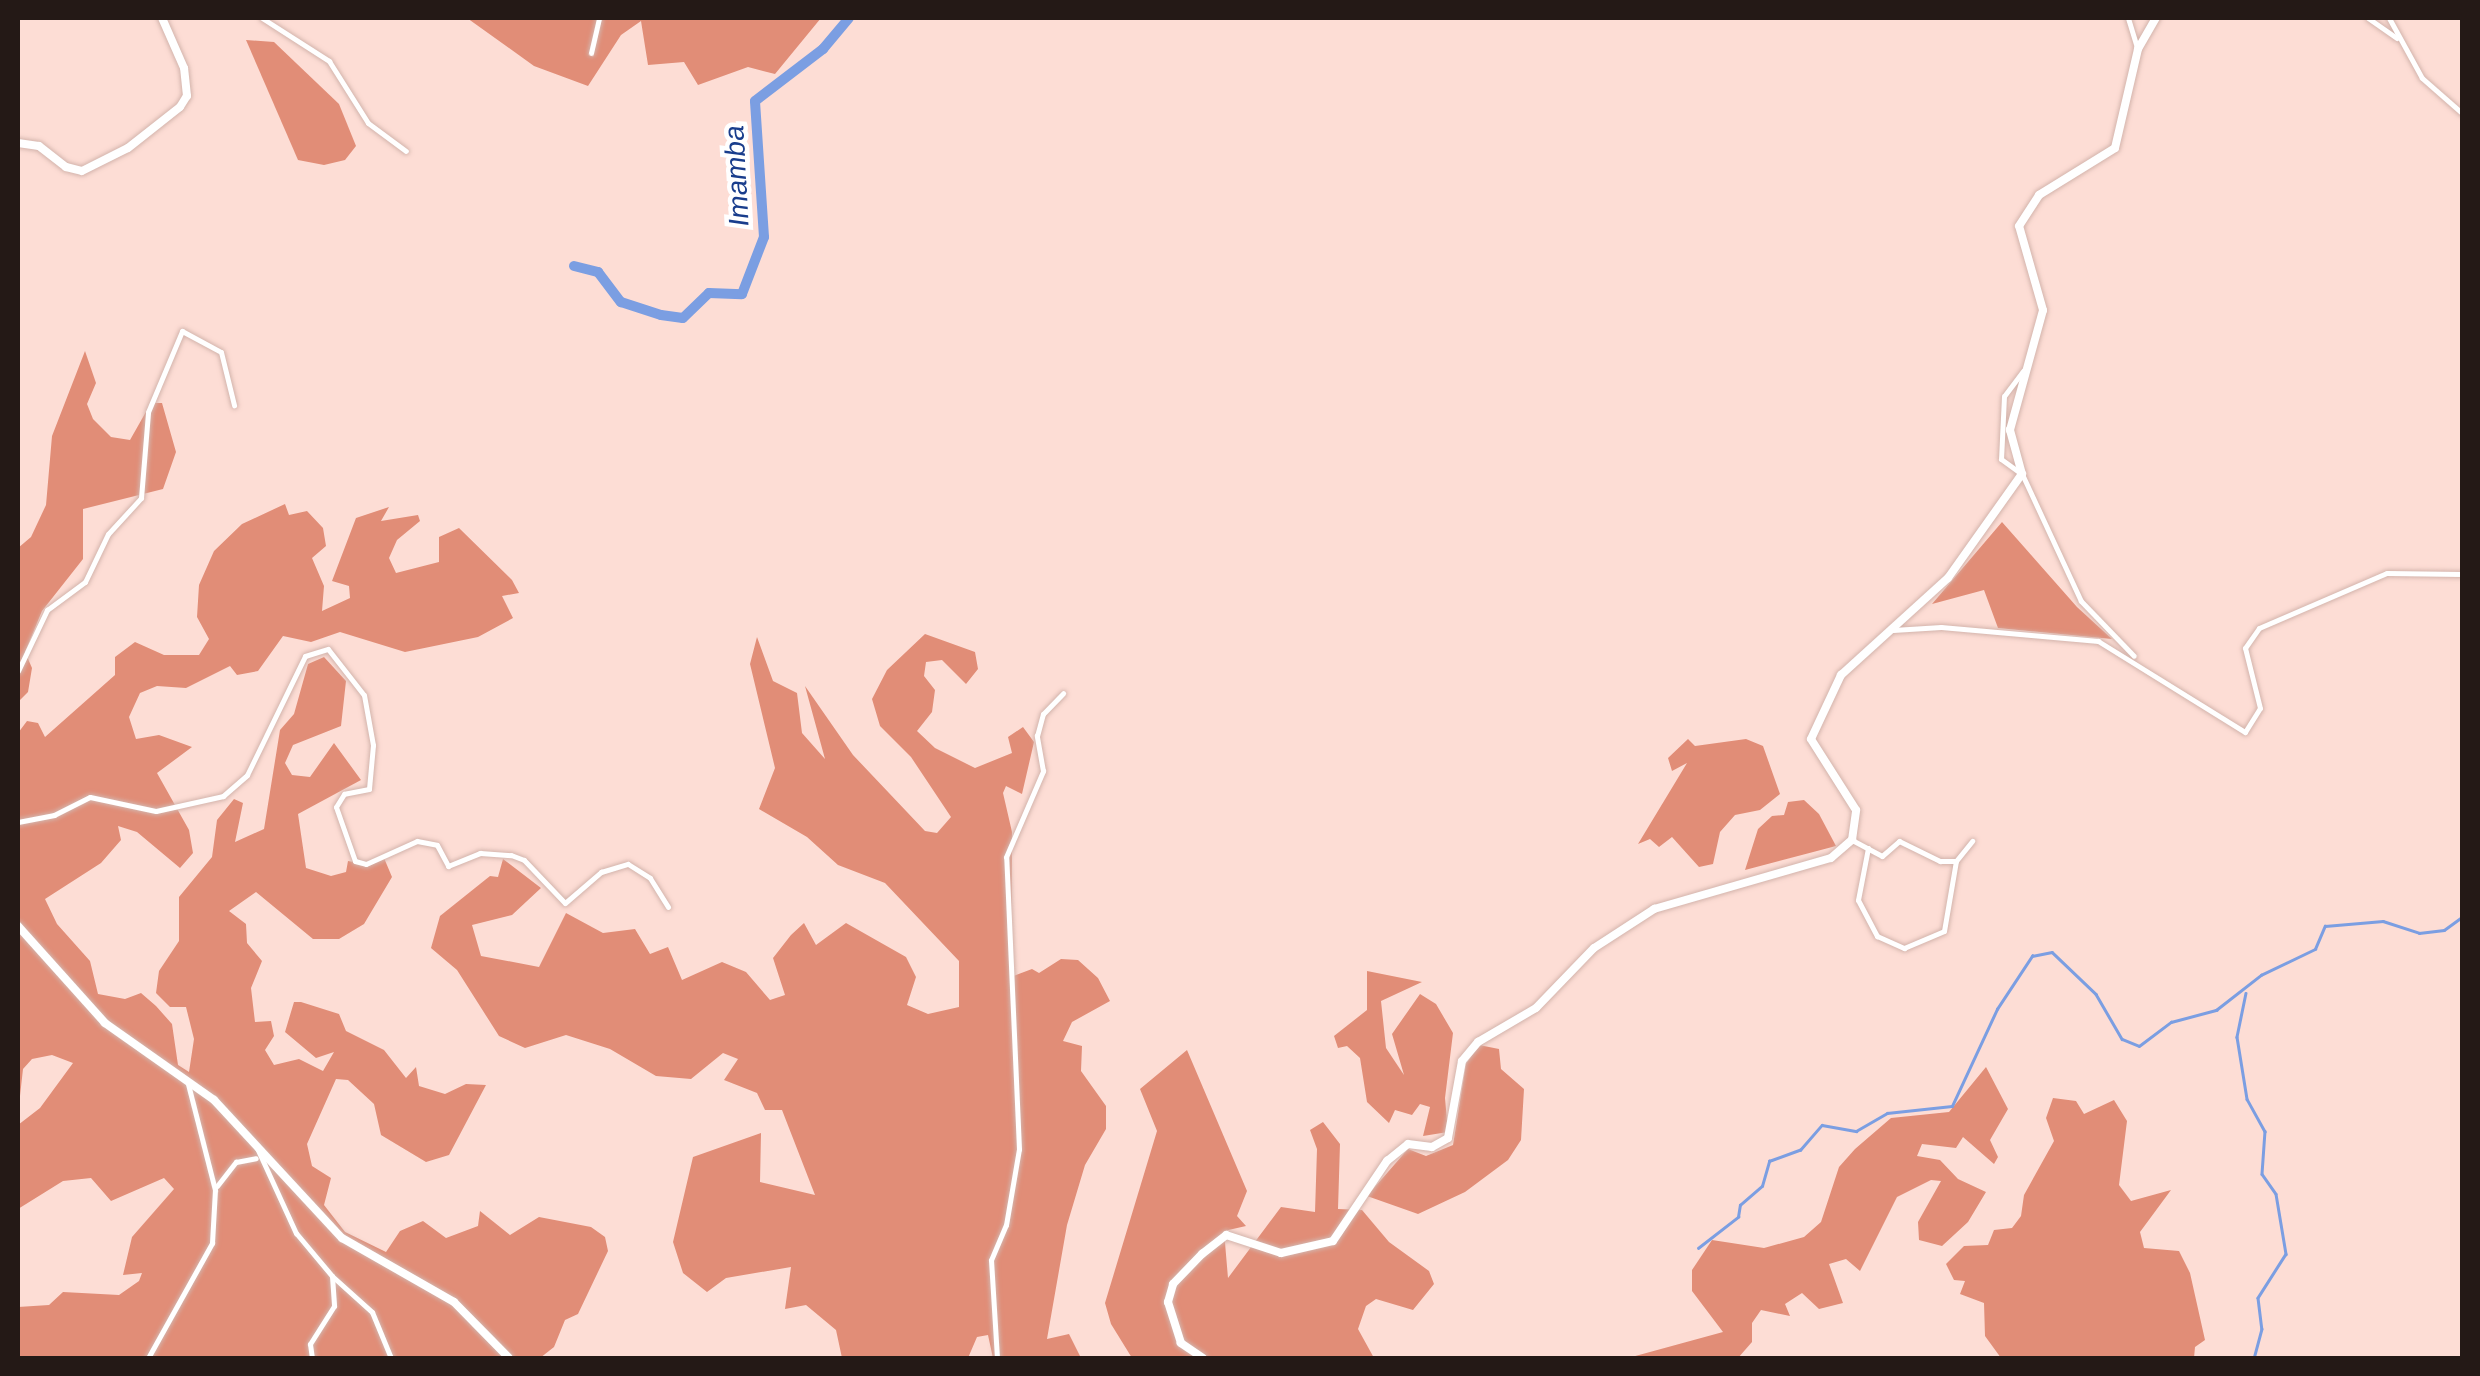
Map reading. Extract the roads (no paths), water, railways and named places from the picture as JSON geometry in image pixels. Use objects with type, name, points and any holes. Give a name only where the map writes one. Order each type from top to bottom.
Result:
[{"type":"street","points":[[18,143],[38,146],[66,167],[82,171],[128,148],[180,106],[187,96],[184,68],[162,18]]},
{"type":"street","points":[[262,18],[329,61],[368,122],[406,151]]},
{"type":"street","points":[[591,52],[600,18]]},
{"type":"street","points":[[2128,18],[2138,49]]},
{"type":"street","points":[[2156,18],[2138,49],[2115,148],[2038,195],[2019,226],[2043,310],[2023,371],[2010,430],[2022,474],[2081,601],[2168,687],[2245,732],[2260,708],[2244,648],[2259,628],[2386,572],[2462,574]]},
{"type":"street","points":[[2368,18],[2402,42]]},
{"type":"street","points":[[2389,18],[2422,78],[2462,113]]},
{"type":"street","points":[[18,671],[46,610],[91,576],[108,534],[142,498],[148,412],[182,331],[221,352],[234,405]]},
{"type":"street","points":[[2022,474],[2006,466],[1999,446],[2004,396],[2023,371]]},
{"type":"street","points":[[1204,1358],[1181,1343],[1168,1302],[1172,1284],[1202,1254],[1226,1236],[1281,1254],[1334,1241],[1387,1161],[1408,1144],[1432,1148],[1448,1138],[1462,1062],[1478,1042],[1536,1008],[1594,948],[1654,910],[1832,858],[1852,840],[1856,810],[1811,739],[1841,676],[1978,544],[2022,474]]},
{"type":"street","points":[[1890,631],[1941,627],[2098,641],[2140,662]]},
{"type":"street","points":[[18,822],[54,815],[90,797],[156,811],[223,796],[248,775],[305,656],[328,649],[364,695],[373,744],[368,789],[344,794],[336,808],[355,861],[366,864],[417,841],[437,846],[448,866],[480,853],[511,855],[524,860],[565,903],[601,872],[628,864],[650,878],[668,908]]},
{"type":"street","points":[[997,1358],[991,1260],[1006,1225],[1020,1149],[1006,857],[1043,771],[1037,736],[1043,714],[1063,692]]},
{"type":"street","points":[[1852,840],[1882,856],[1899,841],[1940,862],[1956,860]]},
{"type":"street","points":[[1868,848],[1858,900],[1877,936],[1904,948],[1944,931],[1956,860],[1972,841]]},
{"type":"street","points":[[18,926],[106,1023],[186,1077],[342,1238],[463,1308],[509,1358]]},
{"type":"street","points":[[148,1358],[208,1257],[215,1190],[186,1077]]},
{"type":"street","points":[[215,1190],[236,1162],[256,1153]]},
{"type":"street","points":[[256,1153],[296,1233],[332,1276],[372,1312],[391,1358]]},
{"type":"street","points":[[312,1358],[310,1344],[334,1306],[332,1276]]},
{"type":"waterway","name":"Imamba","points":[[574,266],[598,272],[621,302],[661,315],[683,318],[709,293],[742,294],[764,237],[755,101],[823,49],[849,18]]},
{"type":"waterway","points":[[1698,1248],[1738,1217],[1740,1205],[1762,1186],[1769,1161],[1800,1150],[1822,1125],[1856,1131],[1887,1113],[1952,1106],[1997,1009],[2032,956],[2052,952],[2096,994],[2122,1039],[2139,1046],[2171,1022],[2216,1010],[2261,975],[2315,949],[2325,926],[2383,921],[2419,933],[2444,930],[2462,917]]},
{"type":"waterway","points":[[2246,993],[2237,1037],[2247,1099],[2265,1131],[2262,1174],[2276,1194],[2286,1254],[2258,1298],[2262,1329],[2254,1358]]}]
